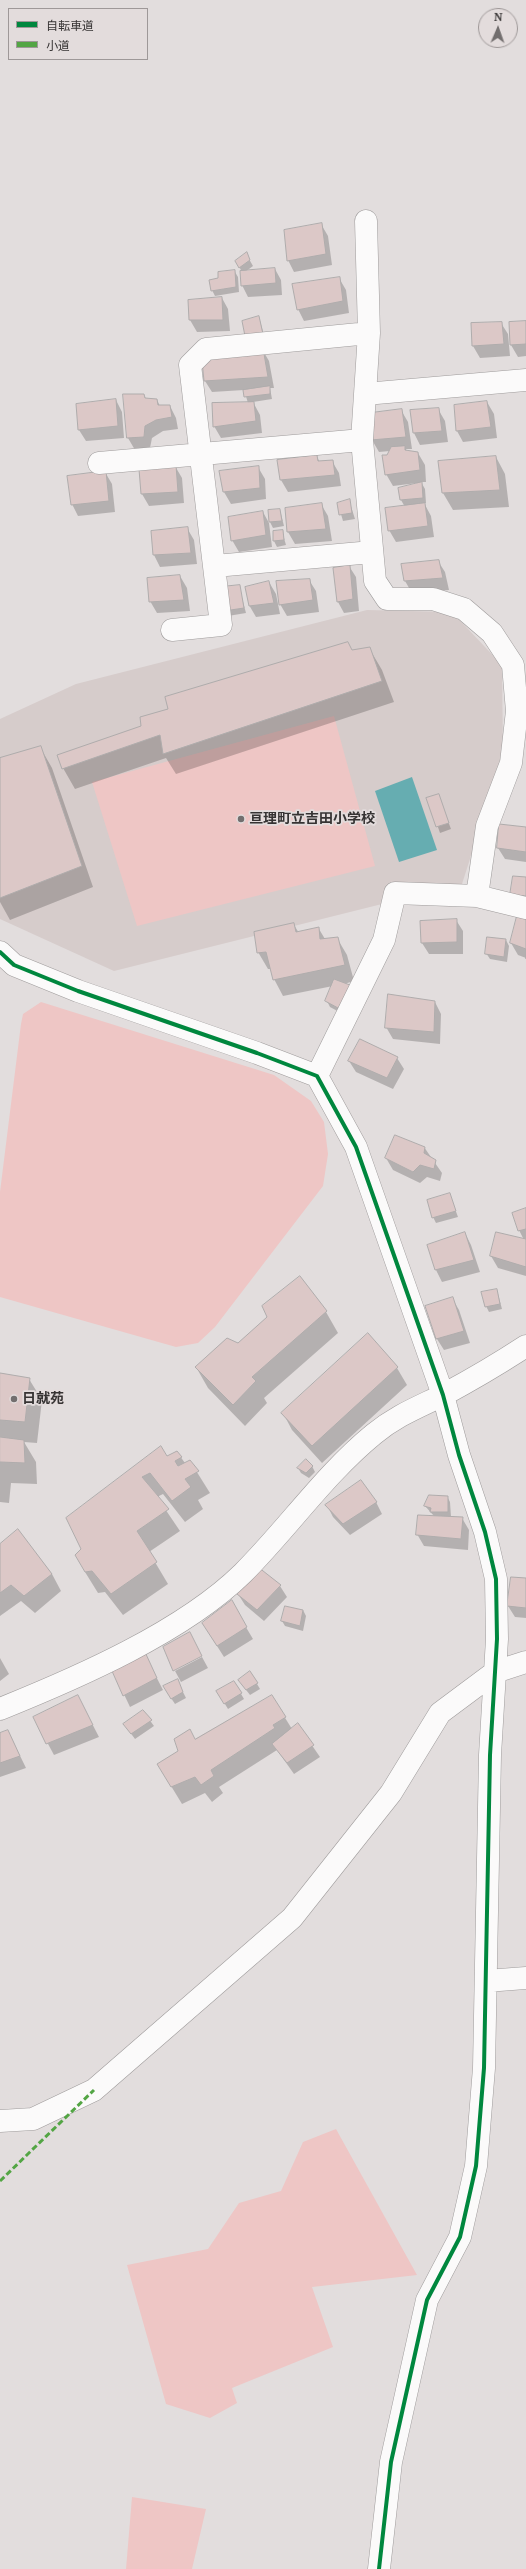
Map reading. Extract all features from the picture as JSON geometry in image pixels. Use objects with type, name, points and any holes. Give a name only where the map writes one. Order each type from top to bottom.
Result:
[{"type":"street","points":[[366,221],[368,333],[362,440],[375,581],[386,599],[433,599],[464,609],[492,633],[513,665],[517,711],[511,763],[487,826],[477,896]]},
{"type":"street","points":[[172,630],[221,625],[202,454],[190,365],[206,349],[368,333]]},
{"type":"street","points":[[365,394],[526,380]]},
{"type":"street","points":[[99,463],[362,440]]},
{"type":"street","points":[[215,566],[372,552]]},
{"type":"street","points":[[317,1076],[384,940],[395,892],[477,896],[526,908]]},
{"type":"street","points":[[5,963],[78,991],[257,1053],[317,1076],[356,1147],[443,1395],[459,1455],[486,1532],[496,1580],[497,1639],[490,1755],[484,2068],[476,2166],[460,2237],[427,2300],[391,2462],[379,2569]]},
{"type":"street","points":[[0,1709],[58,1685],[186,1618],[242,1574],[319,1489],[374,1434],[410,1409],[443,1395],[490,1369],[526,1346]]},
{"type":"street","points":[[0,2121],[33,2119],[94,2090],[292,1918],[391,1793],[440,1713],[495,1672],[526,1662]]},
{"type":"street","points":[[486,1981],[526,1978]]},
{"type":"shaded area","name":"亘理町立吉田小学校","points":[[367,610],[452,612],[502,665],[503,755],[462,884],[114,971],[0,919],[0,719],[76,684]]},
{"type":"shaded area","points":[[334,716],[375,866],[137,926],[92,782]]},
{"type":"shaded area","points":[[41,1002],[274,1075],[311,1101],[324,1122],[328,1154],[323,1186],[215,1327],[198,1343],[176,1347],[0,1297],[0,1192],[21,1024],[23,1014]]},
{"type":"shaded area","points":[[336,2129],[417,2275],[312,2287],[333,2347],[232,2388],[237,2403],[210,2418],[166,2404],[127,2265],[208,2249],[239,2203],[281,2191],[303,2142]]},
{"type":"shaded area","points":[[132,2497],[206,2509],[192,2569],[126,2569]]},
{"type":"water","points":[[412,777],[437,850],[399,862],[375,791]]},
{"type":"building","points":[[322,223],[326,254],[287,261],[284,230]]},
{"type":"building","points":[[247,252],[250,260],[239,268],[235,261]]},
{"type":"building","points":[[275,268],[276,283],[241,286],[240,271]]},
{"type":"building","points":[[235,270],[236,287],[211,291],[209,280],[218,278],[218,272]]},
{"type":"building","points":[[340,277],[343,301],[297,310],[292,284]]},
{"type":"building","points":[[222,297],[223,320],[189,320],[188,300]]},
{"type":"building","points":[[259,316],[263,334],[245,336],[242,321]]},
{"type":"building","points":[[526,321],[526,344],[510,345],[509,322]]},
{"type":"building","points":[[502,322],[504,344],[472,346],[471,323]]},
{"type":"building","points":[[263,348],[268,377],[204,381],[202,361]]},
{"type":"building","points":[[270,386],[270,394],[244,397],[243,390]]},
{"type":"building","points":[[123,394],[144,394],[145,398],[157,399],[158,405],[170,405],[172,417],[156,420],[145,426],[144,437],[127,438]]},
{"type":"building","points":[[116,399],[118,426],[78,430],[76,404]]},
{"type":"building","points":[[487,401],[491,427],[456,431],[454,405]]},
{"type":"building","points":[[254,402],[256,421],[213,427],[212,403]]},
{"type":"building","points":[[439,408],[442,431],[413,433],[410,410]]},
{"type":"building","points":[[402,409],[406,437],[371,440],[371,413]]},
{"type":"building","points":[[405,446],[405,450],[418,452],[420,470],[385,475],[382,455],[387,455],[391,447]]},
{"type":"building","points":[[317,455],[318,461],[333,460],[335,475],[280,480],[277,460]]},
{"type":"building","points":[[496,456],[500,490],[442,493],[438,461]]},
{"type":"building","points":[[176,465],[178,492],[141,494],[139,469]]},
{"type":"building","points":[[259,466],[260,488],[223,492],[219,471]]},
{"type":"building","points":[[106,471],[109,501],[71,505],[67,476]]},
{"type":"building","points":[[422,482],[423,498],[400,500],[398,488]]},
{"type":"building","points":[[350,499],[352,513],[339,515],[337,503]]},
{"type":"building","points":[[322,503],[326,529],[287,532],[285,508]]},
{"type":"building","points":[[425,503],[428,526],[388,531],[385,508]]},
{"type":"building","points":[[280,509],[282,521],[269,522],[268,510]]},
{"type":"building","points":[[263,511],[266,535],[231,541],[228,517]]},
{"type":"building","points":[[188,527],[191,553],[153,555],[151,531]]},
{"type":"building","points":[[283,530],[284,540],[273,541],[273,531]]},
{"type":"building","points":[[439,560],[443,578],[404,581],[401,564]]},
{"type":"building","points":[[350,565],[353,599],[337,602],[333,568]]},
{"type":"building","points":[[180,575],[184,600],[149,602],[147,578]]},
{"type":"building","points":[[310,579],[313,600],[279,605],[276,581]]},
{"type":"building","points":[[269,581],[274,603],[249,606],[245,587]]},
{"type":"building","points":[[240,585],[244,608],[224,611],[221,587]]},
{"type":"building","points":[[348,642],[352,650],[370,647],[382,681],[163,754],[160,735],[62,769],[57,755],[141,726],[140,717],[168,709],[165,697]]},
{"type":"building","points":[[41,746],[82,866],[0,898],[0,758]]},
{"type":"building","points":[[439,794],[449,823],[436,827],[426,798]]},
{"type":"building","points":[[499,824],[526,827],[526,852],[497,848]]},
{"type":"building","points":[[513,876],[526,877],[526,896],[510,895]]},
{"type":"building","points":[[517,916],[526,918],[526,949],[510,943]]},
{"type":"building","points":[[457,919],[457,942],[421,943],[420,921]]},
{"type":"building","points":[[294,923],[296,932],[319,927],[320,939],[338,937],[345,965],[273,980],[266,952],[257,953],[254,932]]},
{"type":"building","points":[[487,937],[506,939],[504,957],[485,954]]},
{"type":"building","points":[[334,979],[350,985],[340,1009],[325,1001]]},
{"type":"building","points":[[388,994],[435,1001],[434,1032],[385,1028]]},
{"type":"building","points":[[360,1039],[398,1057],[387,1078],[348,1061]]},
{"type":"building","points":[[395,1135],[425,1147],[424,1153],[436,1160],[434,1169],[420,1165],[413,1172],[385,1158]]},
{"type":"building","points":[[450,1193],[456,1211],[432,1218],[427,1200]]},
{"type":"building","points":[[526,1208],[526,1229],[518,1231],[512,1213]]},
{"type":"building","points":[[465,1232],[474,1260],[435,1270],[427,1245]]},
{"type":"building","points":[[496,1232],[526,1239],[526,1267],[490,1256]]},
{"type":"building","points":[[300,1276],[327,1311],[252,1377],[256,1381],[233,1405],[195,1367],[227,1338],[238,1343],[267,1317],[262,1306]]},
{"type":"building","points":[[497,1289],[500,1304],[485,1307],[481,1292]]},
{"type":"building","points":[[453,1297],[464,1331],[436,1339],[425,1306]]},
{"type":"building","points":[[368,1333],[398,1367],[312,1446],[281,1413]]},
{"type":"building","name":"日就苑","points":[[0,1373],[30,1378],[25,1422],[0,1420]]},
{"type":"building","points":[[0,1437],[24,1440],[25,1463],[0,1462]]},
{"type":"building","points":[[161,1446],[167,1456],[177,1451],[182,1457],[175,1461],[178,1466],[190,1460],[199,1471],[185,1479],[191,1487],[172,1501],[150,1473],[142,1477],[169,1509],[137,1531],[157,1562],[111,1594],[92,1571],[85,1572],[75,1555],[81,1549],[66,1518]]},
{"type":"building","points":[[306,1459],[313,1466],[306,1473],[297,1468]]},
{"type":"building","points":[[361,1480],[377,1502],[343,1524],[325,1505]]},
{"type":"building","points":[[429,1495],[448,1496],[448,1512],[430,1512],[431,1508],[424,1506]]},
{"type":"building","points":[[418,1515],[463,1517],[461,1539],[416,1535]]},
{"type":"building","points":[[18,1529],[52,1574],[24,1596],[11,1585],[0,1593],[0,1544]]},
{"type":"building","points":[[258,1567],[281,1585],[257,1610],[237,1594]]},
{"type":"building","points":[[511,1577],[526,1578],[526,1608],[507,1606]]},
{"type":"building","points":[[232,1600],[247,1627],[217,1646],[202,1623]]},
{"type":"building","points":[[285,1606],[303,1610],[300,1626],[281,1621]]},
{"type":"building","points":[[190,1632],[202,1656],[173,1671],[163,1647]]},
{"type":"building","points":[[145,1652],[157,1678],[123,1696],[112,1671]]},
{"type":"building","points":[[250,1671],[258,1683],[246,1690],[238,1680]]},
{"type":"building","points":[[178,1679],[183,1692],[171,1699],[163,1686]]},
{"type":"building","points":[[234,1681],[242,1693],[224,1704],[216,1691]]},
{"type":"building","points":[[78,1695],[93,1725],[46,1744],[33,1717]]},
{"type":"building","points":[[272,1695],[286,1717],[273,1725],[275,1728],[211,1770],[214,1776],[201,1785],[195,1777],[171,1787],[157,1764],[178,1751],[174,1739],[190,1729],[195,1739]]},
{"type":"building","points":[[143,1710],[152,1720],[131,1734],[123,1724]]},
{"type":"building","points":[[298,1723],[314,1745],[287,1763],[272,1744]]},
{"type":"building","points":[[8,1730],[20,1756],[0,1763],[0,1733]]},
{"type":"marked path","points":[[0,2181],[94,2090]]},
{"type":"cycle path","points":[[0,952],[14,965],[78,991],[257,1053],[317,1076],[356,1147],[443,1395],[459,1455],[485,1532],[496,1579],[497,1639],[490,1755],[484,2068],[476,2166],[460,2237],[427,2300],[391,2462],[379,2569]]},
{"type":"place","name":"亘理町立吉田小学校","points":[[241,819]]},
{"type":"place","name":"日就苑","points":[[14,1399]]}]
